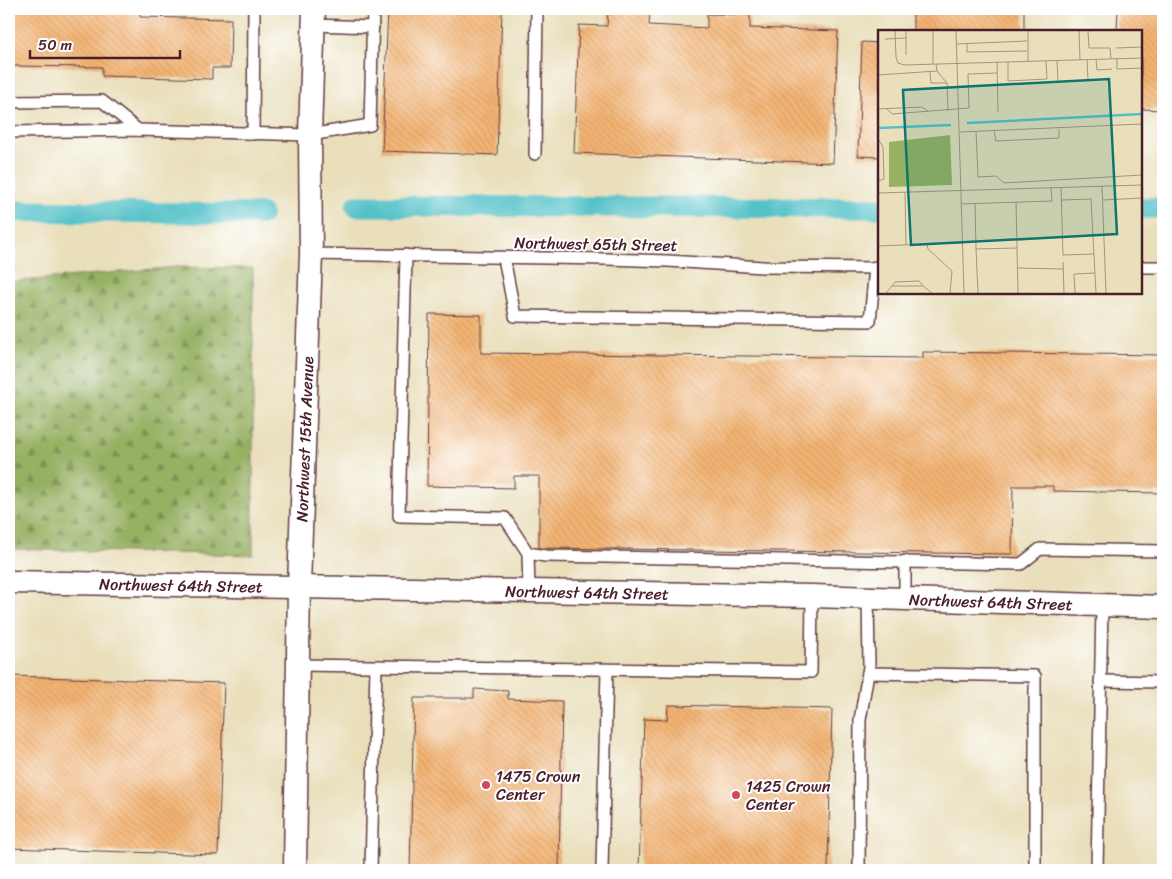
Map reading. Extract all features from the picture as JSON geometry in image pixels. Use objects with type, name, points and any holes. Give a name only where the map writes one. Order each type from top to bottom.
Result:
[{"type":"street","name":"Northwest 15th Avenue","points":[[295,870],[299,586],[311,254],[310,135],[314,17]]},
{"type":"street","name":"Northwest 64th Street","points":[[9,582],[812,596],[1163,607]]},
{"type":"lane","points":[[253,134],[254,9]]},
{"type":"lane","points":[[9,132],[138,130],[310,135],[370,125],[373,9]]},
{"type":"lane","points":[[535,154],[537,9]]},
{"type":"lane","points":[[314,17],[373,26]]},
{"type":"lane","points":[[9,102],[102,101],[138,130]]},
{"type":"lane","name":"Northwest 65th Street","points":[[311,254],[659,261],[763,267],[877,268]]},
{"type":"lane","points":[[406,256],[399,516],[505,518],[528,554],[529,591]]},
{"type":"lane","points":[[504,258],[514,316],[870,321],[877,268]]},
{"type":"lane","points":[[1142,267],[1163,267]]},
{"type":"lane","points":[[528,554],[545,556],[1021,564],[1040,549],[1163,551]]},
{"type":"lane","points":[[905,561],[905,599]]},
{"type":"lane","points":[[298,665],[811,672],[812,596]]},
{"type":"lane","points":[[859,870],[860,720],[869,667],[868,598]]},
{"type":"lane","points":[[1097,870],[1102,605]]},
{"type":"lane","points":[[371,870],[376,666]]},
{"type":"lane","points":[[602,870],[607,670]]},
{"type":"lane","points":[[868,674],[1034,676],[1035,870]]},
{"type":"lane","points":[[1100,681],[1163,682]]},
{"type":"green space","points":[[176,267],[253,268],[253,555],[9,549],[9,282]]},
{"type":"building","points":[[9,9],[140,9],[140,17],[231,19],[230,68],[212,68],[212,79],[102,76],[102,67],[9,66]]},
{"type":"building","points":[[388,9],[502,9],[497,155],[382,151]]},
{"type":"building","points":[[913,9],[1024,9],[1024,30],[913,30]]},
{"type":"building","points":[[1118,9],[1163,9],[1163,110],[1142,109],[1142,30],[1117,30]]},
{"type":"building","points":[[608,12],[650,14],[649,25],[707,28],[707,14],[750,15],[750,28],[838,31],[833,163],[574,153],[579,25],[607,26]]},
{"type":"building","points":[[862,42],[878,43],[878,157],[858,156]]},
{"type":"building","points":[[429,314],[481,315],[481,353],[923,358],[923,352],[1163,355],[1163,493],[1053,491],[1053,486],[1013,486],[1012,554],[539,548],[539,476],[514,476],[514,488],[427,486]]},
{"type":"building","points":[[9,676],[224,683],[218,855],[9,848]]},
{"type":"building","name":"1475 Crown Center","points":[[474,689],[508,691],[508,699],[562,701],[559,870],[410,870],[414,698],[474,698]]},
{"type":"building","name":"1425 Crown Center","points":[[668,705],[832,709],[828,870],[639,870],[644,719],[667,720]]},
{"type":"waterway","points":[[356,206],[878,208]]},
{"type":"waterway","points":[[1142,208],[1163,208]]},
{"type":"waterway","points":[[9,211],[262,214]]},
{"type":"place","name":"1475 Crown Center","points":[[486,785]]},
{"type":"place","name":"1425 Crown Center","points":[[736,795]]}]
